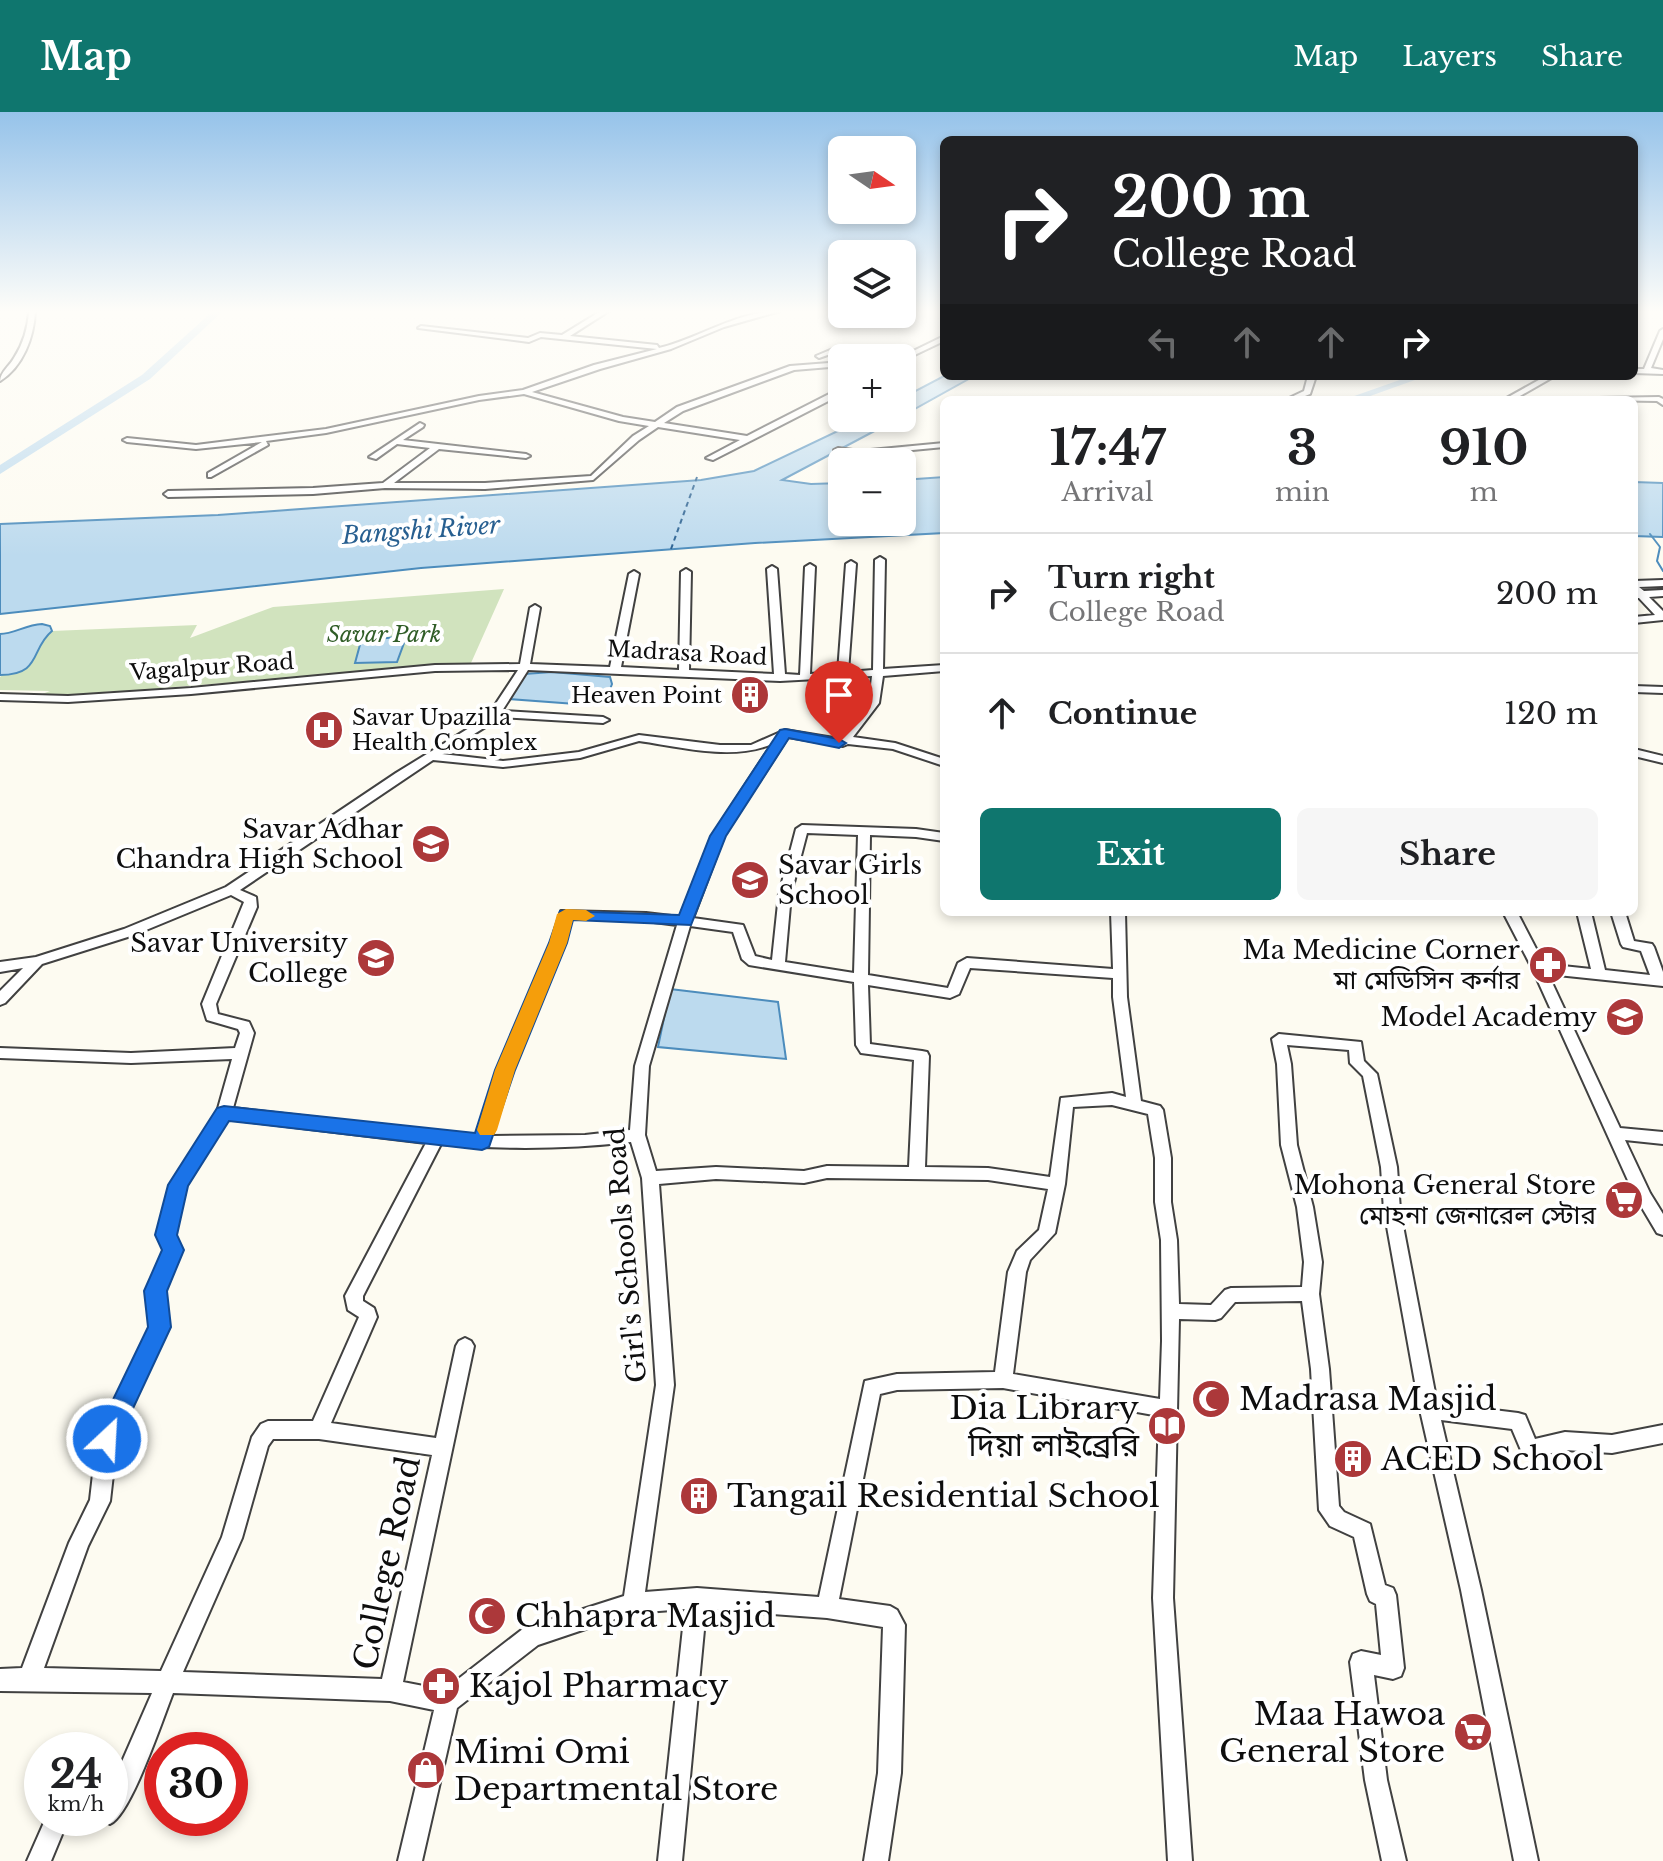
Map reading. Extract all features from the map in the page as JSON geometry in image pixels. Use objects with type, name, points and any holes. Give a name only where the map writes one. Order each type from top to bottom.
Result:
[{"type":"street","points":[[127,440],[196,447],[271,438],[326,431],[479,398],[519,393]]},
{"type":"street","points":[[526,393],[622,419],[749,439]]},
{"type":"street","points":[[168,494],[313,491],[385,485],[485,486],[593,478],[636,438],[655,425],[719,393]]},
{"type":"street","points":[[710,458],[828,398]]},
{"type":"street","points":[[1638,400],[1662,400]]},
{"type":"street","points":[[373,457],[420,425]]},
{"type":"street","points":[[211,475],[271,438]]},
{"type":"street","points":[[397,442],[526,456]]},
{"type":"street","points":[[913,448],[940,445]]},
{"type":"street","points":[[385,485],[436,447]]},
{"type":"street","points":[[847,740],[874,703],[878,673],[880,560]]},
{"type":"street","points":[[843,675],[851,564]]},
{"type":"street","points":[[805,678],[810,567]]},
{"type":"street","points":[[772,569],[780,678]]},
{"type":"street","points":[[684,673],[686,572]]},
{"type":"street","points":[[615,669],[634,574]]},
{"type":"street","points":[[1638,575],[1662,578]]},
{"type":"street","points":[[1638,589],[1662,578]]},
{"type":"street","points":[[1638,590],[1663,593]]},
{"type":"street","points":[[1638,592],[1663,617]]},
{"type":"street","points":[[0,967],[37,961],[151,925],[231,890],[496,714],[524,669],[535,608]]},
{"type":"street","points":[[1638,620],[1663,617]]},
{"type":"street","name":"Vagalpur Road","points":[[0,697],[68,699],[435,668],[524,669]]},
{"type":"street","name":"Madrasa Road","points":[[524,669],[615,669],[805,678],[940,668]]},
{"type":"street","points":[[1638,689],[1663,690]]},
{"type":"street","points":[[496,714],[603,720]]},
{"type":"street","points":[[432,756],[503,764],[580,755],[639,738],[720,748],[753,748],[785,733],[834,743],[847,740],[895,746],[940,762]]},
{"type":"street","name":"Girl's Schools Road","points":[[633,1603],[665,1385],[650,1178],[637,1135],[642,1066],[685,921],[718,836],[785,733]]},
{"type":"street","points":[[1638,753],[1663,760]]},
{"type":"street","points":[[778,965],[785,894],[802,829],[940,836]]},
{"type":"street","points":[[864,832],[860,978],[864,1048],[920,1054],[923,1058],[917,1173]]},
{"type":"street","points":[[29,1679],[79,1543],[100,1501],[107,1439],[159,1327],[156,1291],[173,1250],[166,1235],[178,1185],[224,1113],[247,1033],[244,1026],[212,1017],[209,1004],[250,907],[251,900],[231,890]]},
{"type":"street","points":[[482,1142],[505,1070],[558,943],[566,914],[685,921],[738,928],[749,959],[950,993],[954,991],[967,963],[1120,974]]},
{"type":"street","points":[[1118,916],[1120,997],[1134,1103]]},
{"type":"street","points":[[1512,916],[1643,1196],[1663,1228]]},
{"type":"street","points":[[1585,916],[1599,974]]},
{"type":"street","points":[[1539,968],[1661,981],[1647,947],[1628,944],[1619,916]]},
{"type":"street","points":[[0,1000],[37,961]]},
{"type":"street","points":[[1394,1861],[1376,1780],[1361,1662],[1393,1668],[1386,1595],[1377,1594],[1363,1531],[1337,1519],[1329,1510],[1324,1416],[1310,1294],[1313,1262],[1305,1207],[1289,1145],[1284,1064],[1279,1043],[1279,1039],[1285,1038],[1356,1046],[1357,1063],[1370,1074],[1389,1167],[1392,1210],[1429,1410],[1471,1590],[1526,1861]]},
{"type":"street","points":[[0,1053],[131,1058],[239,1053]]},
{"type":"street","points":[[1003,1380],[1017,1272],[1023,1256],[1047,1233],[1057,1184],[1066,1102],[1112,1099],[1155,1110],[1169,1240],[1169,1409],[1163,1598],[1180,1861]]},
{"type":"street","points":[[224,1113],[482,1142],[585,1141],[637,1135]]},
{"type":"street","points":[[1615,1133],[1663,1138]]},
{"type":"street","points":[[319,1430],[368,1317],[368,1313],[354,1305],[354,1296],[436,1138]]},
{"type":"street","points":[[650,1178],[716,1173],[804,1177],[827,1172],[988,1174],[1057,1184]]},
{"type":"street","points":[[1170,1311],[1215,1313],[1231,1295],[1310,1294]]},
{"type":"street","points":[[443,1448],[465,1346]]},
{"type":"street","points":[[827,1608],[872,1387],[897,1382],[1003,1380],[1169,1409]]},
{"type":"street","points":[[1429,1410],[1518,1421],[1530,1449],[1565,1441],[1612,1444],[1663,1434]]},
{"type":"street","name":"College Road","points":[[167,1682],[232,1538],[259,1443],[268,1430],[319,1430],[443,1448],[390,1690],[447,1702]]},
{"type":"street","points":[[670,1861],[697,1598]]},
{"type":"street","points":[[410,1861],[447,1702],[532,1636],[633,1603],[697,1598],[827,1608],[890,1617],[894,1625],[892,1736],[884,1826],[876,1861]]},
{"type":"street","points":[[0,1680],[390,1690]]},
{"type":"street","points":[[128,1777],[167,1682]]},
{"type":"street","points":[[39,1861],[50,1836]]},
{"type":"green space","name":"Savar Park","points":[[504,589],[471,663],[162,688],[159,692],[116,691],[32,698],[50,691],[0,690],[0,677],[52,631],[197,625],[190,638],[273,607]]},
{"type":"water","points":[[916,393],[944,393],[916,408]]},
{"type":"water","name":"Bangshi River","points":[[836,432],[873,432],[842,448],[828,448],[828,456],[782,480],[828,483],[828,536],[887,536],[421,568],[0,614],[0,524],[218,515],[701,480],[754,471]]},
{"type":"water","points":[[940,477],[940,533],[916,534],[916,479]]},
{"type":"water","points":[[1638,482],[1663,483],[1663,537],[1638,536]]},
{"type":"water","points":[[42,624],[50,626],[52,631],[40,645],[34,660],[23,671],[0,675],[0,634]]},
{"type":"water","points":[[396,637],[404,643],[397,662],[355,663],[361,641]]},
{"type":"water","points":[[552,672],[610,677],[612,684],[606,700],[589,705],[509,699],[524,674]]},
{"type":"water","points":[[670,989],[778,1002],[786,1059],[658,1047]]},
{"type":"waterway","points":[[0,470],[121,393]]},
{"type":"waterway","points":[[1360,396],[1370,393]]},
{"type":"waterway","points":[[1650,534],[1660,547],[1657,561],[1663,571]]},
{"type":"ferry route","points":[[671,549],[697,477]]},
{"type":"slow traffic","points":[[487,1130],[505,1070],[558,943],[566,914],[586,916]]},
{"type":"place","name":"Heaven Point","points":[[750,695]]},
{"type":"place","name":"Savar Upazilla Health Complex","points":[[324,730]]},
{"type":"place","name":"Savar Adhar Chandra High School","points":[[431,844]]},
{"type":"place","name":"Savar Girls School","points":[[750,880]]},
{"type":"place","name":"Savar University College","points":[[376,958]]},
{"type":"place","name":"Ma Medicine Corner মা মেডিসিন কর্নার","points":[[1548,965]]},
{"type":"place","name":"Model Academy","points":[[1625,1017]]},
{"type":"place","name":"Mohona General Store মোহনা জেনারেল স্টোর","points":[[1624,1200]]},
{"type":"place","name":"Madrasa Masjid","points":[[1211,1399]]},
{"type":"place","name":"Dia Library দিয়া লাইব্রেরি","points":[[1167,1426]]},
{"type":"place","name":"ACED School","points":[[1353,1459]]},
{"type":"place","name":"Tangail Residential School","points":[[699,1496]]},
{"type":"place","name":"Chhapra Masjid","points":[[487,1616]]},
{"type":"place","name":"Kajol Pharmacy","points":[[441,1686]]},
{"type":"place","name":"Maa Hawoa General Store","points":[[1473,1732]]},
{"type":"place","name":"Mimi Omi Departmental Store","points":[[426,1770]]},
{"type":"route","points":[[107,1439],[159,1327],[156,1291],[173,1250],[166,1235],[178,1185],[224,1113],[482,1142],[505,1070],[558,943],[566,914],[685,921],[718,836],[785,733],[839,743]]}]
